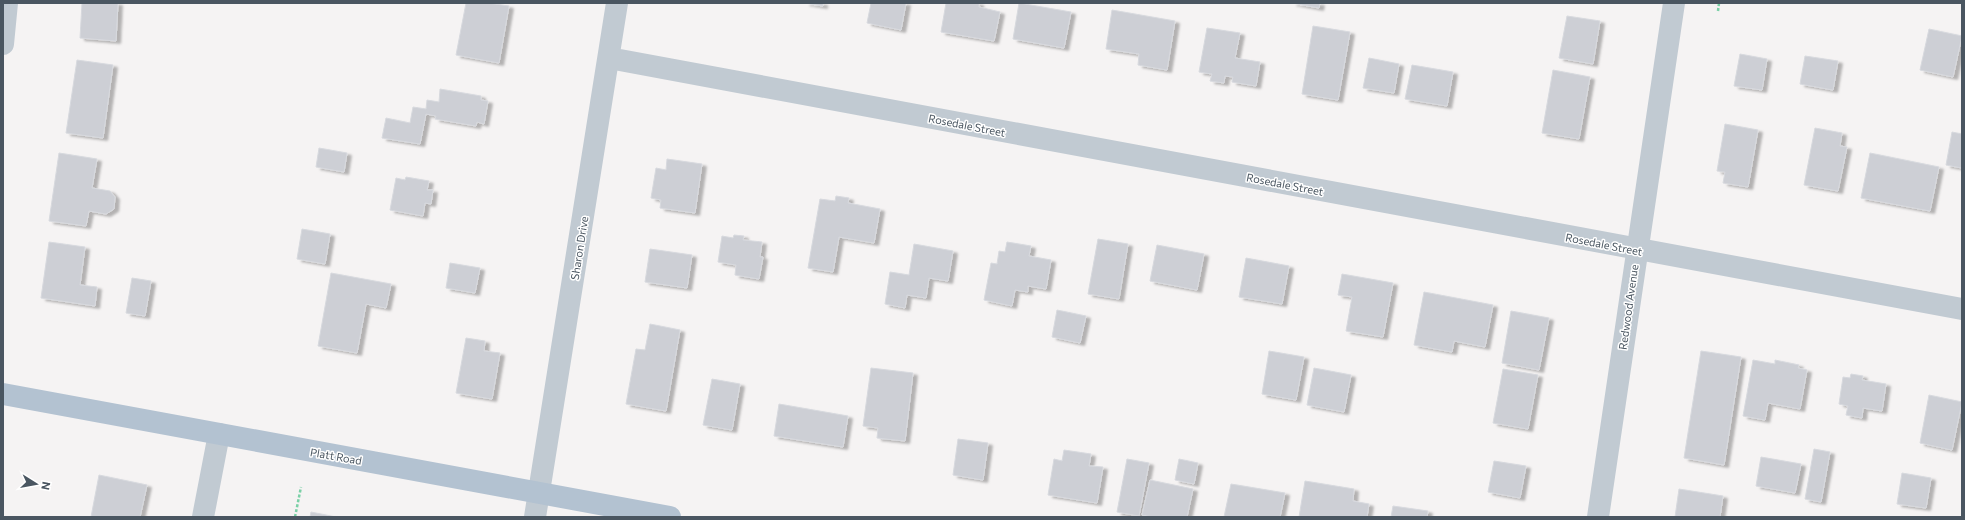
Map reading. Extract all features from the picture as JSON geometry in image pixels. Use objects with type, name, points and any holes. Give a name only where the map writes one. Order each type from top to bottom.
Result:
[{"type":"main road","name":"Platt Road","points":[[3,394],[539,493],[628,513],[670,517]]},
{"type":"street","points":[[3,44],[7,3]]},
{"type":"street","name":"Sharon Drive","points":[[535,517],[617,3]]},
{"type":"street","name":"Redwood Avenue","points":[[1598,517],[1636,250],[1674,3]]},
{"type":"street","name":"Rosedale Street","points":[[609,58],[1636,250],[1962,309]]},
{"type":"street","points":[[203,517],[218,434]]},
{"type":"path","points":[[1718,11],[1719,3]]},
{"type":"path","points":[[295,517],[301,487]]},
{"type":"building","points":[[82,3],[118,3],[116,41],[80,38]]},
{"type":"building","points":[[466,3],[488,3],[509,6],[499,63],[456,55]]},
{"type":"building","points":[[805,3],[823,3],[823,6]]},
{"type":"building","points":[[871,3],[906,3],[901,30],[867,23]]},
{"type":"building","points":[[946,3],[979,3],[979,7],[1000,12],[994,41],[941,32]]},
{"type":"building","points":[[1019,3],[1071,12],[1064,48],[1013,39]]},
{"type":"building","points":[[1292,3],[1320,3],[1319,8]]},
{"type":"building","points":[[1112,10],[1175,21],[1167,70],[1138,65],[1139,54],[1106,49]]},
{"type":"building","points":[[1567,16],[1600,21],[1593,64],[1559,58]]},
{"type":"building","points":[[1313,26],[1350,32],[1338,100],[1302,94]]},
{"type":"building","points":[[1207,28],[1240,33],[1235,58],[1260,62],[1256,86],[1232,82],[1233,77],[1225,76],[1224,83],[1210,81],[1212,74],[1199,72]]},
{"type":"building","points":[[1929,29],[1962,36],[1953,77],[1920,70]]},
{"type":"building","points":[[1740,54],[1767,59],[1762,90],[1734,86]]},
{"type":"building","points":[[1805,56],[1838,61],[1833,90],[1800,84]]},
{"type":"building","points":[[1369,58],[1399,64],[1394,93],[1363,88]]},
{"type":"building","points":[[77,60],[113,65],[103,138],[66,133]]},
{"type":"building","points":[[1412,65],[1453,72],[1447,106],[1405,99]]},
{"type":"building","points":[[1553,70],[1590,77],[1579,139],[1542,133]]},
{"type":"building","points":[[440,89],[481,96],[481,100],[488,101],[484,124],[477,122],[476,126],[435,119],[436,116],[426,114],[420,144],[382,138],[386,118],[410,123],[413,107],[426,109],[427,100],[439,102]]},
{"type":"building","points":[[1725,124],[1758,130],[1748,187],[1723,183],[1725,172],[1717,171]]},
{"type":"building","points":[[1815,128],[1842,133],[1840,146],[1847,147],[1838,191],[1804,185]]},
{"type":"building","points":[[1952,132],[1962,134],[1962,168],[1946,165]]},
{"type":"building","points":[[319,148],[347,153],[344,172],[316,167]]},
{"type":"building","points":[[59,153],[97,159],[92,188],[110,191],[115,197],[114,209],[106,214],[89,211],[86,226],[49,221]]},
{"type":"building","points":[[1870,153],[1939,167],[1930,211],[1861,198]]},
{"type":"building","points":[[667,159],[702,164],[695,213],[660,208],[661,200],[651,198],[656,168],[666,170]]},
{"type":"building","points":[[406,177],[429,181],[427,190],[433,190],[431,204],[425,203],[423,216],[390,210],[396,178],[405,180]]},
{"type":"building","points":[[836,196],[849,198],[848,203],[880,209],[874,243],[839,237],[833,272],[808,268],[820,199],[835,201]]},
{"type":"building","points":[[302,229],[330,234],[325,264],[297,259]]},
{"type":"building","points":[[734,235],[744,236],[743,240],[762,242],[760,257],[763,257],[759,279],[735,275],[736,265],[718,262],[722,236],[733,238]]},
{"type":"building","points":[[1098,239],[1128,244],[1119,299],[1088,294]]},
{"type":"building","points":[[49,242],[85,247],[80,285],[97,287],[95,306],[41,298]]},
{"type":"building","points":[[1007,242],[1031,246],[1029,256],[1051,260],[1046,289],[1028,286],[1028,292],[1015,290],[1012,306],[984,300],[991,263],[997,264],[999,251],[1005,252]]},
{"type":"building","points":[[914,244],[953,251],[948,281],[929,278],[926,298],[907,295],[905,308],[885,304],[890,272],[909,275]]},
{"type":"building","points":[[1157,245],[1204,254],[1197,290],[1150,281]]},
{"type":"building","points":[[650,249],[692,255],[687,288],[645,282]]},
{"type":"building","points":[[1246,258],[1289,266],[1282,304],[1239,297]]},
{"type":"building","points":[[450,263],[480,268],[475,293],[446,288]]},
{"type":"building","points":[[331,273],[391,284],[386,308],[366,304],[357,353],[318,346]]},
{"type":"building","points":[[1342,274],[1393,283],[1383,337],[1346,331],[1352,297],[1338,295]]},
{"type":"building","points":[[132,278],[151,281],[145,316],[126,313]]},
{"type":"building","points":[[1424,292],[1493,305],[1485,347],[1454,341],[1452,352],[1414,345]]},
{"type":"building","points":[[1057,310],[1086,316],[1080,343],[1052,337]]},
{"type":"building","points":[[1511,311],[1549,318],[1539,370],[1502,363]]},
{"type":"building","points":[[650,324],[680,330],[666,411],[626,404],[636,349],[645,350]]},
{"type":"building","points":[[466,338],[485,341],[484,351],[500,353],[492,399],[456,393]]},
{"type":"building","points":[[1269,351],[1304,357],[1296,400],[1262,394]]},
{"type":"building","points":[[1701,351],[1741,357],[1724,465],[1684,458]]},
{"type":"building","points":[[1753,360],[1775,364],[1775,360],[1799,365],[1798,368],[1807,370],[1800,409],[1768,403],[1765,420],[1743,416]]},
{"type":"building","points":[[871,368],[913,373],[905,441],[877,438],[878,428],[863,426]]},
{"type":"building","points":[[1314,368],[1351,375],[1344,412],[1307,405]]},
{"type":"building","points":[[1503,369],[1538,375],[1528,429],[1493,423]]},
{"type":"building","points":[[1851,374],[1863,376],[1862,380],[1886,384],[1882,411],[1863,408],[1862,418],[1846,415],[1848,406],[1839,404],[1843,377],[1850,378]]},
{"type":"building","points":[[712,379],[740,384],[732,430],[703,425]]},
{"type":"building","points":[[1929,395],[1962,402],[1952,450],[1920,443]]},
{"type":"building","points":[[779,404],[848,416],[843,447],[774,436]]},
{"type":"building","points":[[958,439],[988,443],[983,480],[953,475]]},
{"type":"building","points":[[1814,449],[1830,452],[1821,502],[1805,499]]},
{"type":"building","points":[[1064,450],[1091,454],[1089,466],[1103,467],[1097,503],[1048,495],[1054,459],[1062,461]]},
{"type":"building","points":[[1761,457],[1801,464],[1795,493],[1756,486]]},
{"type":"building","points":[[1127,459],[1149,463],[1139,516],[1117,512]]},
{"type":"building","points":[[1179,459],[1198,463],[1194,484],[1175,480]]},
{"type":"building","points":[[1494,461],[1526,466],[1520,498],[1488,492]]},
{"type":"building","points":[[1902,473],[1931,478],[1926,508],[1897,504]]},
{"type":"building","points":[[99,475],[147,485],[140,517],[91,517]]},
{"type":"building","points":[[1150,480],[1193,489],[1187,517],[1152,517],[1142,515]]},
{"type":"building","points":[[1305,481],[1354,489],[1353,501],[1369,504],[1367,517],[1299,517]]},
{"type":"building","points":[[1231,484],[1285,493],[1280,517],[1224,517]]},
{"type":"building","points":[[1679,489],[1723,496],[1720,517],[1675,517]]},
{"type":"building","points":[[1393,506],[1428,511],[1427,517],[1391,517]]},
{"type":"building","points":[[311,512],[336,517],[310,517]]}]
